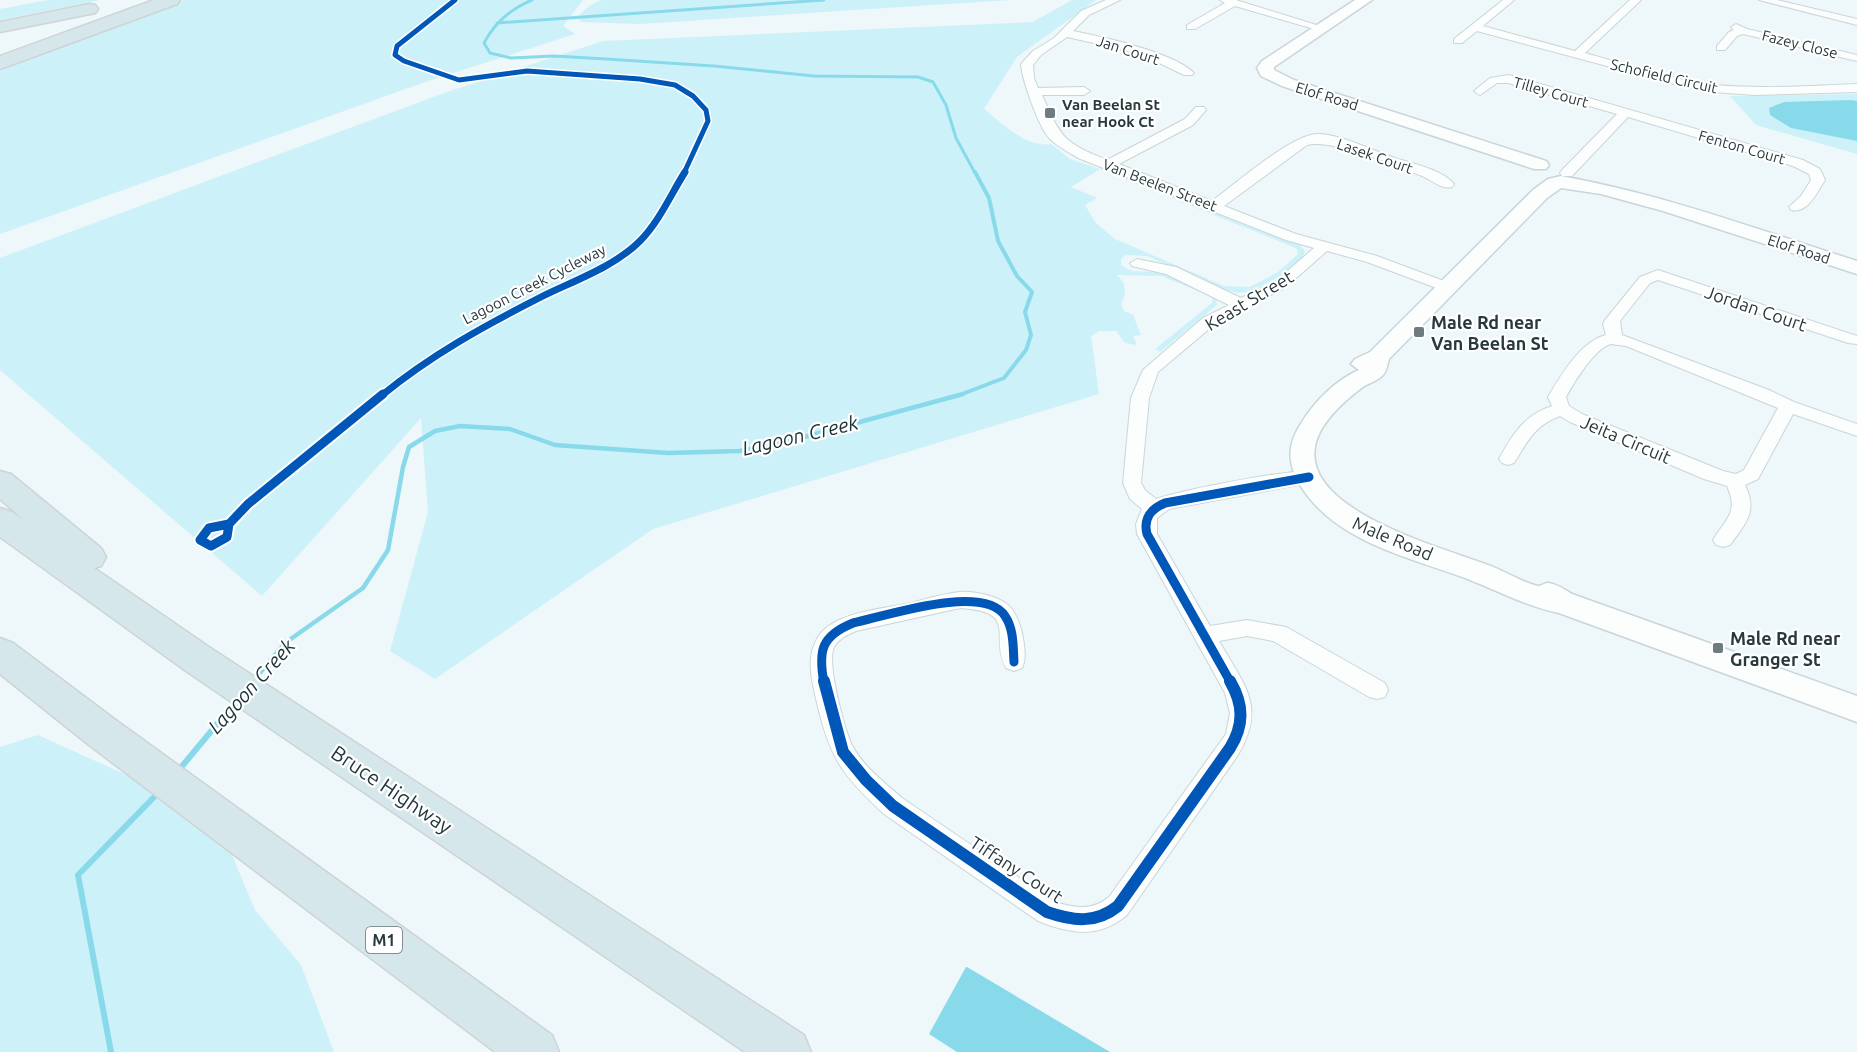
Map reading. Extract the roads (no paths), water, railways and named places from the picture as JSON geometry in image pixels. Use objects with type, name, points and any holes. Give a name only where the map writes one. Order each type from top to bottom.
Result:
[{"type":"highway","points":[[0,27],[125,0]]},
{"type":"highway","points":[[0,43],[135,0]]},
{"type":"highway","points":[[0,43],[144,0]]},
{"type":"highway","points":[[0,63],[56,40],[171,0]]},
{"type":"highway","points":[[0,482],[76,548],[150,602],[199,660]]},
{"type":"highway","name":"Bruce Highway","points":[[0,520],[199,660],[788,1052]]},
{"type":"highway","name":"M1","points":[[0,653],[104,733],[535,1052]]},
{"type":"street","name":"Van Beelen Street","points":[[1114,0],[1085,13],[1065,33],[1037,53],[1027,64],[1026,71],[1033,92],[1053,135],[1071,149],[1108,165],[1291,237],[1372,259],[1447,287]]},
{"type":"street","name":"Elof Road","points":[[1365,0],[1268,64],[1265,68],[1267,73],[1288,83],[1510,156],[1553,175],[1670,207],[1857,268]]},
{"type":"street","points":[[1458,41],[1509,0]]},
{"type":"street","points":[[1577,55],[1636,0]]},
{"type":"street","points":[[1764,0],[1857,22]]},
{"type":"street","points":[[1191,27],[1229,1],[1322,28]]},
{"type":"street","name":"Schofield Circuit","points":[[1475,27],[1677,82],[1728,90],[1801,91],[1857,88]]},
{"type":"street","name":"Fazey Close","points":[[1721,48],[1740,29],[1857,58]]},
{"type":"street","name":"Jan Court","points":[[1065,33],[1096,39],[1159,60],[1188,74]]},
{"type":"street","name":"Tilley Court","points":[[1480,91],[1497,79],[1509,79],[1625,113]]},
{"type":"street","points":[[1033,92],[1084,91]]},
{"type":"street","points":[[1108,165],[1189,122],[1200,110]]},
{"type":"street","points":[[1553,175],[1625,113]]},
{"type":"street","name":"Fenton Court","points":[[1625,113],[1808,167],[1815,172],[1818,180],[1806,199],[1796,207]]},
{"type":"street","name":"Lasek Court","points":[[1214,206],[1302,142],[1317,138],[1337,142],[1429,174],[1446,184]]},
{"type":"street","name":"Male Road","points":[[1553,175],[1378,357],[1374,371],[1355,381],[1312,425],[1306,434],[1302,450],[1309,477],[1323,498],[1361,526],[1502,581],[1530,596],[1562,602],[1857,709]]},
{"type":"street","name":"Keast Street","points":[[1154,508],[1137,494],[1132,483],[1140,398],[1145,381],[1159,362],[1209,321],[1281,284],[1323,247]]},
{"type":"street","points":[[1137,263],[1171,270],[1240,304]]},
{"type":"street","name":"Jordan Court","points":[[1614,339],[1611,324],[1613,320],[1645,280],[1656,271],[1854,340]]},
{"type":"street","points":[[1614,339],[1632,343],[1788,406],[1857,430]]},
{"type":"street","name":"Jeita Circuit","points":[[1614,339],[1600,341],[1596,344],[1565,385],[1557,397],[1562,409],[1576,418],[1700,470],[1734,480]]},
{"type":"street","points":[[1723,540],[1743,508],[1743,499],[1734,480],[1745,479],[1751,474],[1788,406]]},
{"type":"street","points":[[1508,459],[1535,419],[1562,409]]},
{"type":"street","points":[[1154,508],[1189,498],[1309,477]]},
{"type":"street","name":"Tiffany Court","points":[[1014,662],[1013,628],[1007,617],[997,608],[975,600],[960,600],[853,623],[840,628],[830,636],[820,657],[838,741],[850,760],[879,793],[1047,912],[1079,921],[1096,920],[1111,913],[1118,906],[1239,734],[1243,720],[1242,706],[1207,635],[1147,534],[1144,525],[1146,518],[1154,508]]},
{"type":"street","points":[[1207,635],[1247,628],[1278,633],[1377,690]]},
{"type":"water","points":[[1857,101],[1857,141],[1791,128],[1770,115],[1769,108],[1784,102]]},
{"type":"water","points":[[966,967],[1110,1052],[957,1052],[929,1034]]},
{"type":"waterway","name":"Lagoon Creek","points":[[498,23],[510,12],[532,0]]},
{"type":"waterway","points":[[498,23],[824,0]]},
{"type":"waterway","name":"Lagoon Creek","points":[[498,23],[484,43],[490,53],[511,58],[554,56],[714,66],[814,76],[918,77],[933,82],[946,105],[956,138],[975,173]]},
{"type":"waterway","name":"Lagoon Creek","points":[[960,395],[1004,378],[1026,350],[1031,335],[1025,312],[1032,292],[1017,276],[998,241],[989,198],[975,172]]},
{"type":"waterway","name":"Lagoon Creek","points":[[253,681],[285,643],[363,588],[388,550],[403,467],[409,447],[435,431],[460,426],[510,429],[555,445],[668,453],[739,451],[786,442],[960,395]]},
{"type":"waterway","name":"Lagoon Creek","points":[[178,771],[238,699]]},
{"type":"waterway","name":"Lagoon Creek","points":[[111,1052],[78,875],[158,793]]},
{"type":"place","name":"Van Beelan St near Hook Ct","points":[[1050,113]]},
{"type":"place","name":"Male Rd near Van Beelan St","points":[[1419,332]]},
{"type":"place","name":"Male Rd near Granger St","points":[[1718,648]]}]
